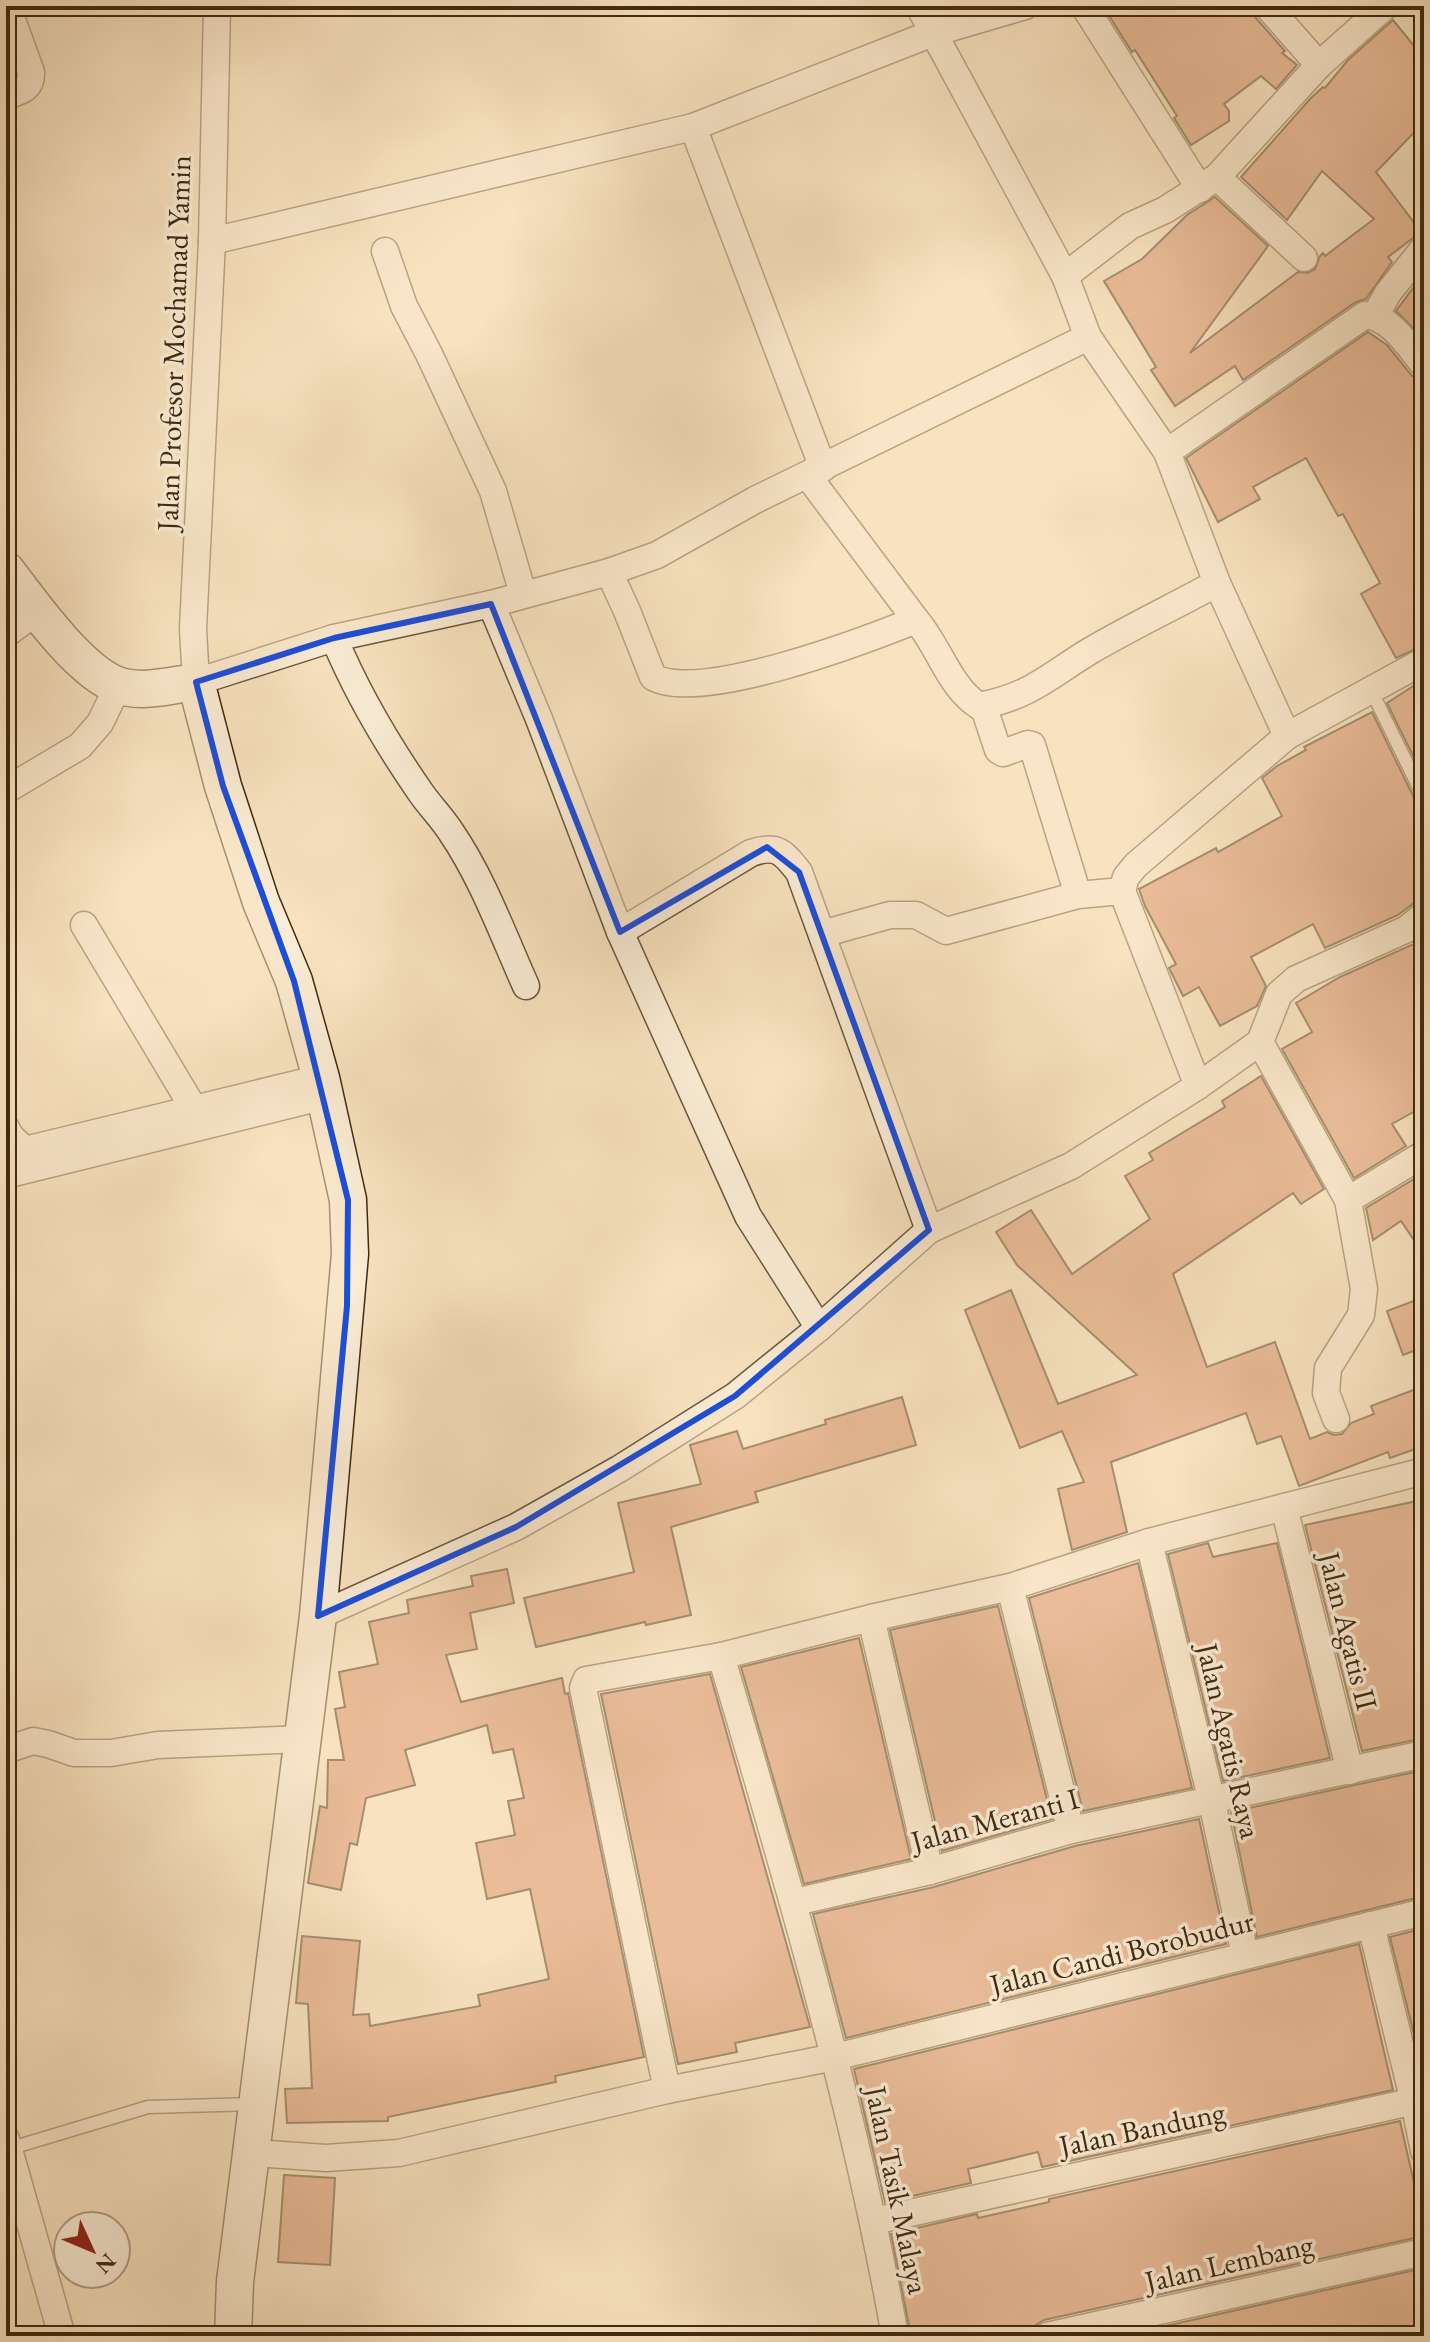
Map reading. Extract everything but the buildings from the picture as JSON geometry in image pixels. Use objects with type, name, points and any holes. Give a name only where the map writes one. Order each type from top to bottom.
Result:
[{"type":"street","points":[[6,96],[25,90],[31,81],[31,72],[7,6]]},
{"type":"street","name":"Jalan Profesor Mochamad Yamin","points":[[196,682],[193,629],[212,241],[217,6]]},
{"type":"street","points":[[919,6],[1065,276],[1088,337],[1167,452],[1217,583],[1287,736]]},
{"type":"street","points":[[212,241],[693,127],[933,33],[1025,6]]},
{"type":"street","points":[[1084,6],[1209,183],[1304,258]]},
{"type":"street","points":[[1267,6],[1319,65]]},
{"type":"street","points":[[1065,276],[1130,226],[1165,210],[1209,183],[1319,65],[1385,6]]},
{"type":"street","points":[[693,127],[815,472],[930,636],[964,697],[979,706],[1007,701],[1044,683],[1089,652],[1217,583]]},
{"type":"street","points":[[1375,316],[1388,293],[1424,248]]},
{"type":"street","points":[[385,251],[404,306],[493,491],[523,594]]},
{"type":"street","points":[[1167,452],[1365,315],[1375,316],[1388,324],[1424,365]]},
{"type":"street","points":[[6,570],[37,611],[94,673],[118,686],[150,689],[196,682],[334,638],[491,604],[609,572],[657,555],[755,500],[1088,337]]},
{"type":"street","points":[[609,572],[653,677],[662,683],[758,674],[835,651],[916,620]]},
{"type":"street","points":[[491,604],[539,719],[620,932],[748,1216],[819,1328]]},
{"type":"street","points":[[6,634],[37,611]]},
{"type":"street","points":[[334,638],[352,682],[422,795],[451,831],[473,870],[526,986]]},
{"type":"street","points":[[1198,1086],[1122,891],[1126,877],[1136,865],[1287,736],[1424,661]]},
{"type":"street","points":[[196,682],[223,786],[261,902],[294,981],[323,1087],[348,1200],[350,1254],[318,1616],[235,2282],[233,2336]]},
{"type":"street","points":[[6,790],[80,746],[100,723],[118,686]]},
{"type":"street","points":[[983,705],[998,750],[1003,753],[1032,745],[1078,895]]},
{"type":"street","points":[[620,932],[751,853],[767,847],[787,857],[799,872],[929,1230]]},
{"type":"street","points":[[822,934],[890,915],[916,915],[946,931],[1078,895],[1122,891]]},
{"type":"street","points":[[318,1616],[516,1527],[606,1477],[735,1396],[819,1328],[929,1230],[1071,1166],[1198,1086],[1260,1042],[1279,994],[1296,979],[1407,929],[1424,915]]},
{"type":"street","points":[[84,925],[194,1109]]},
{"type":"street","points":[[1260,1042],[1348,1200],[1364,1289],[1361,1315],[1328,1368],[1326,1393],[1336,1419]]},
{"type":"street","points":[[6,1128],[25,1150],[194,1109],[323,1087]]},
{"type":"street","points":[[6,1175],[323,1087]]},
{"type":"street","points":[[1348,1200],[1424,1154]]},
{"type":"street","points":[[667,2090],[583,1682],[597,1676],[721,1656],[1010,1587],[1149,1542],[1424,1471]]},
{"type":"street","name":"Jalan Agatis II","points":[[1284,1507],[1350,1771]]},
{"type":"street","name":"Jalan Agatis Raya","points":[[1149,1542],[1212,1802],[1245,1955]]},
{"type":"street","points":[[1010,1587],[1071,1830]]},
{"type":"street","points":[[871,1618],[930,1871]]},
{"type":"street","name":"Jalan Tasik Malaya","points":[[721,1656],[795,1902],[835,2057],[874,2221],[895,2336]]},
{"type":"street","points":[[6,1750],[33,1741],[74,1753],[111,1753],[158,1745],[302,1739]]},
{"type":"street","name":"Jalan Meranti I","points":[[795,1902],[930,1871],[1071,1830],[1424,1754]]},
{"type":"street","name":"Jalan Candi Borobudur","points":[[253,2153],[326,2158],[399,2153],[667,2090],[835,2057],[1424,1912]]},
{"type":"street","points":[[1371,1925],[1419,2100],[1424,2151]]},
{"type":"street","name":"Jalan Bandung","points":[[874,2221],[1419,2100]]},
{"type":"street","points":[[7,2146],[62,2336]]},
{"type":"street","name":"Jalan Lembang","points":[[1047,2336],[1424,2252]]},
{"type":"lane","points":[[1371,690],[1424,798]]},
{"type":"lane","points":[[7,2146],[148,2107],[258,2104]]},
{"type":"highlighted area","points":[[491,604],[620,932],[767,847],[799,872],[929,1230],[735,1396],[516,1527],[318,1616],[347,1306],[348,1200],[294,981],[223,786],[196,682],[334,638]]}]
